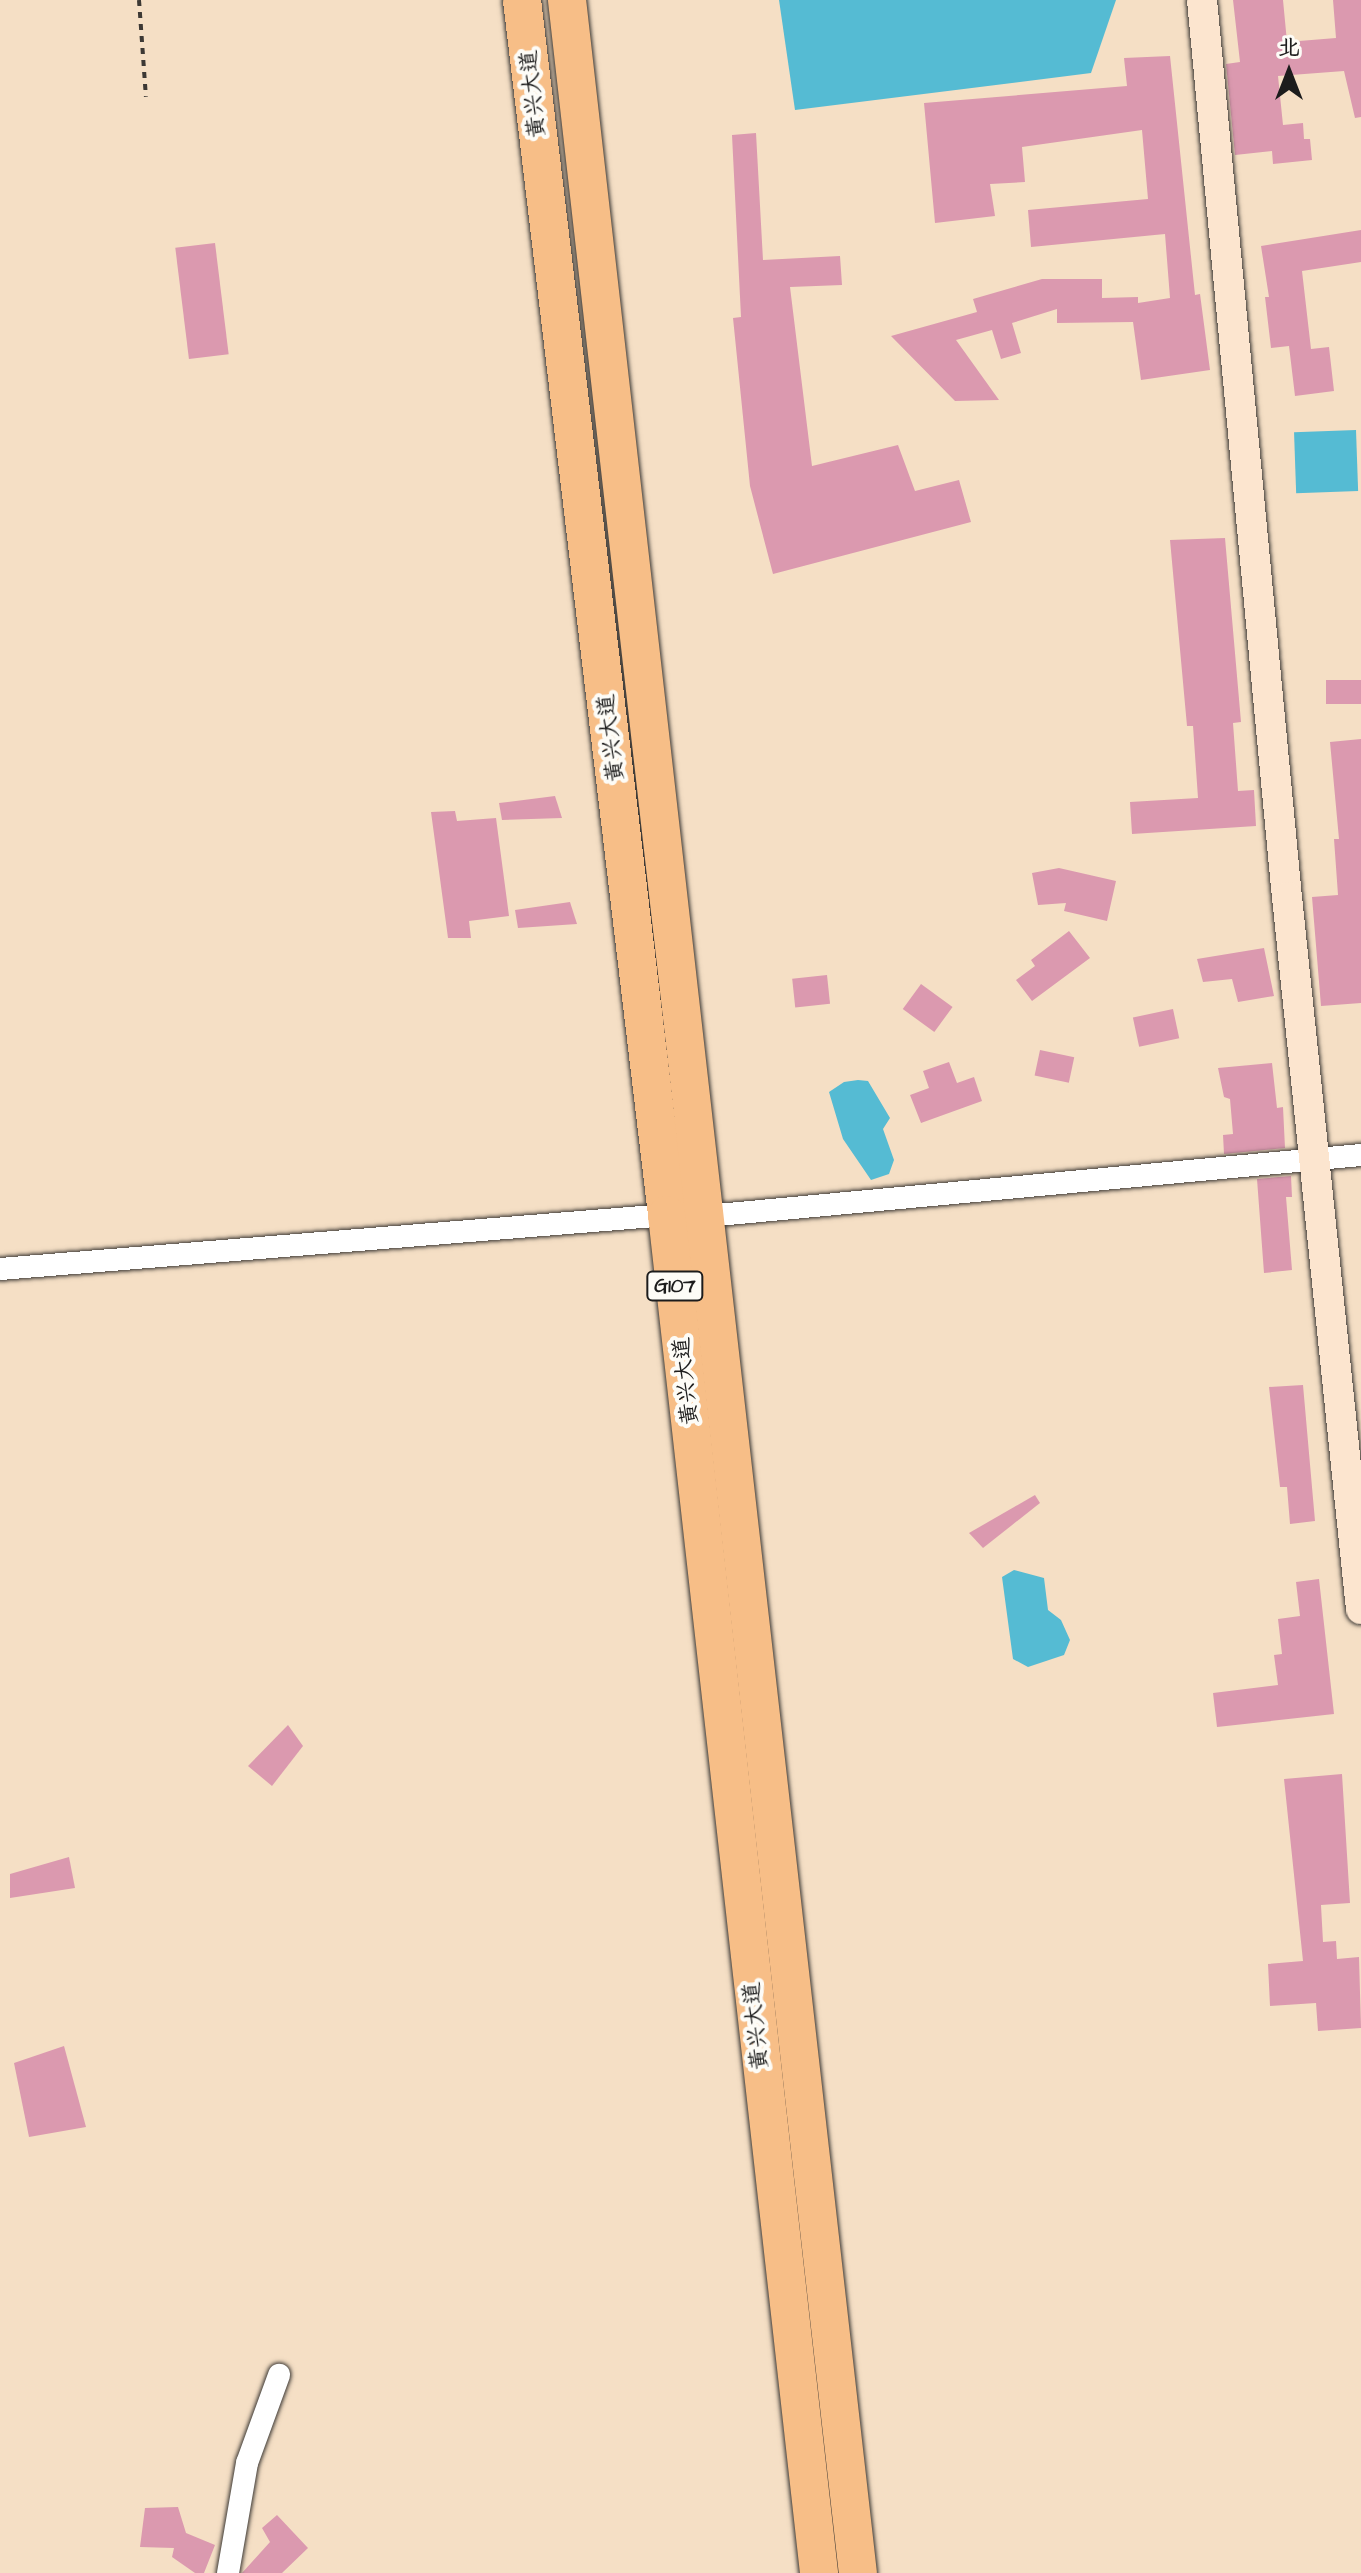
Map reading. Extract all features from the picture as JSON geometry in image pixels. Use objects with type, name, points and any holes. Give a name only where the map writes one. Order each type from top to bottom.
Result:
[{"type":"highway","name":"黄兴大道","points":[[522,0],[667,1215],[819,2573]]},
{"type":"highway","name":"黄兴大道","points":[[567,0],[636,633],[672,906],[791,2001],[858,2573]]},
{"type":"highway","points":[[812,2514],[818,2526],[832,2533],[846,2527],[851,2511]]},
{"type":"street","points":[[1202,0],[1314,1160],[1361,1609]]},
{"type":"street","points":[[707,1216],[1361,1155]]},
{"type":"street","points":[[0,1269],[667,1215]]},
{"type":"street","points":[[228,2573],[247,2463],[279,2375]]},
{"type":"path","points":[[139,0],[146,97]]},
{"type":"water","points":[[779,0],[1116,0],[1091,73],[795,110]]},
{"type":"water","points":[[1356,430],[1358,491],[1296,493],[1294,432]]},
{"type":"water","points":[[868,1081],[890,1118],[883,1129],[894,1160],[889,1174],[871,1180],[843,1139],[829,1092],[844,1082]]},
{"type":"water","points":[[1014,1570],[1044,1578],[1048,1610],[1061,1620],[1070,1640],[1064,1655],[1028,1667],[1013,1659],[1002,1577]]},
{"type":"building","points":[[1233,0],[1283,0],[1287,42],[1336,38],[1333,0],[1361,0],[1361,117],[1355,118],[1344,71],[1278,76],[1283,125],[1303,123],[1304,139],[1310,139],[1312,160],[1273,164],[1272,151],[1235,155],[1226,64],[1240,62]]},
{"type":"building","points":[[1170,56],[1195,295],[1200,294],[1210,370],[1141,380],[1133,322],[1057,323],[1057,309],[1012,323],[1021,353],[1001,359],[992,330],[956,340],[999,400],[955,401],[891,336],[977,312],[973,299],[1042,279],[1102,279],[1102,298],[1138,297],[1138,303],[1170,298],[1165,234],[1031,247],[1028,210],[1148,199],[1142,130],[1022,147],[1025,182],[990,184],[995,216],[935,223],[924,103],[1127,86],[1124,58]]},
{"type":"building","points":[[756,133],[763,260],[840,256],[842,285],[790,287],[812,466],[898,445],[915,491],[959,480],[971,522],[773,574],[750,486],[733,318],[741,317],[732,135]]},
{"type":"building","points":[[1361,230],[1361,262],[1302,271],[1311,349],[1329,347],[1334,391],[1295,396],[1289,346],[1271,348],[1265,297],[1269,297],[1261,246]]},
{"type":"building","points":[[215,243],[229,354],[189,359],[175,248]]},
{"type":"building","points":[[1225,538],[1241,722],[1233,723],[1238,791],[1254,790],[1256,826],[1132,834],[1130,802],[1198,798],[1193,726],[1187,726],[1170,540]]},
{"type":"building","points":[[1326,680],[1361,680],[1361,704],[1326,704]]},
{"type":"building","points":[[1361,739],[1361,1003],[1321,1006],[1312,897],[1338,895],[1334,839],[1339,839],[1330,742]]},
{"type":"building","points":[[555,796],[562,818],[502,820],[499,803]]},
{"type":"building","points":[[455,811],[457,821],[496,818],[509,916],[469,921],[471,938],[448,938],[431,812]]},
{"type":"building","points":[[1059,868],[1116,881],[1107,921],[1064,911],[1066,903],[1038,905],[1032,873]]},
{"type":"building","points":[[570,902],[577,924],[518,928],[515,910]]},
{"type":"building","points":[[1069,931],[1090,958],[1032,1001],[1016,980],[1035,966],[1031,960]]},
{"type":"building","points":[[1264,948],[1274,996],[1238,1002],[1232,979],[1203,982],[1197,959]]},
{"type":"building","points":[[827,975],[830,1004],[795,1007],[792,979]]},
{"type":"building","points":[[921,984],[953,1007],[934,1032],[903,1009]]},
{"type":"building","points":[[1173,1009],[1179,1038],[1139,1047],[1133,1018]]},
{"type":"building","points":[[1040,1050],[1074,1057],[1069,1083],[1035,1075]]},
{"type":"building","points":[[949,1062],[957,1083],[974,1077],[982,1101],[921,1123],[910,1095],[929,1088],[923,1071]]},
{"type":"building","points":[[1272,1063],[1277,1108],[1283,1107],[1285,1148],[1224,1154],[1223,1135],[1233,1134],[1230,1099],[1224,1097],[1218,1068]]},
{"type":"building","points":[[1291,1176],[1292,1197],[1286,1197],[1292,1270],[1264,1273],[1257,1179]]},
{"type":"building","points":[[1303,1385],[1315,1521],[1290,1524],[1287,1487],[1280,1487],[1269,1387]]},
{"type":"building","points":[[1035,1495],[1040,1503],[983,1548],[969,1533]]},
{"type":"building","points":[[1319,1579],[1334,1714],[1217,1727],[1213,1693],[1278,1685],[1274,1655],[1282,1654],[1278,1619],[1300,1616],[1296,1582]]},
{"type":"building","points":[[288,1725],[303,1746],[272,1786],[248,1766]]},
{"type":"building","points":[[1342,1774],[1350,1903],[1321,1905],[1323,1942],[1336,1941],[1337,1959],[1359,1957],[1361,2028],[1318,2031],[1316,2003],[1270,2006],[1268,1964],[1303,1961],[1284,1779]]},
{"type":"building","points":[[69,1857],[75,1888],[10,1898],[10,1874]]},
{"type":"building","points":[[64,2046],[86,2127],[29,2137],[14,2063]]},
{"type":"building","points":[[178,2507],[186,2533],[215,2545],[204,2573],[195,2573],[172,2557],[174,2548],[140,2547],[145,2508]]},
{"type":"building","points":[[277,2515],[308,2548],[282,2573],[242,2573],[270,2542],[262,2528]]}]
